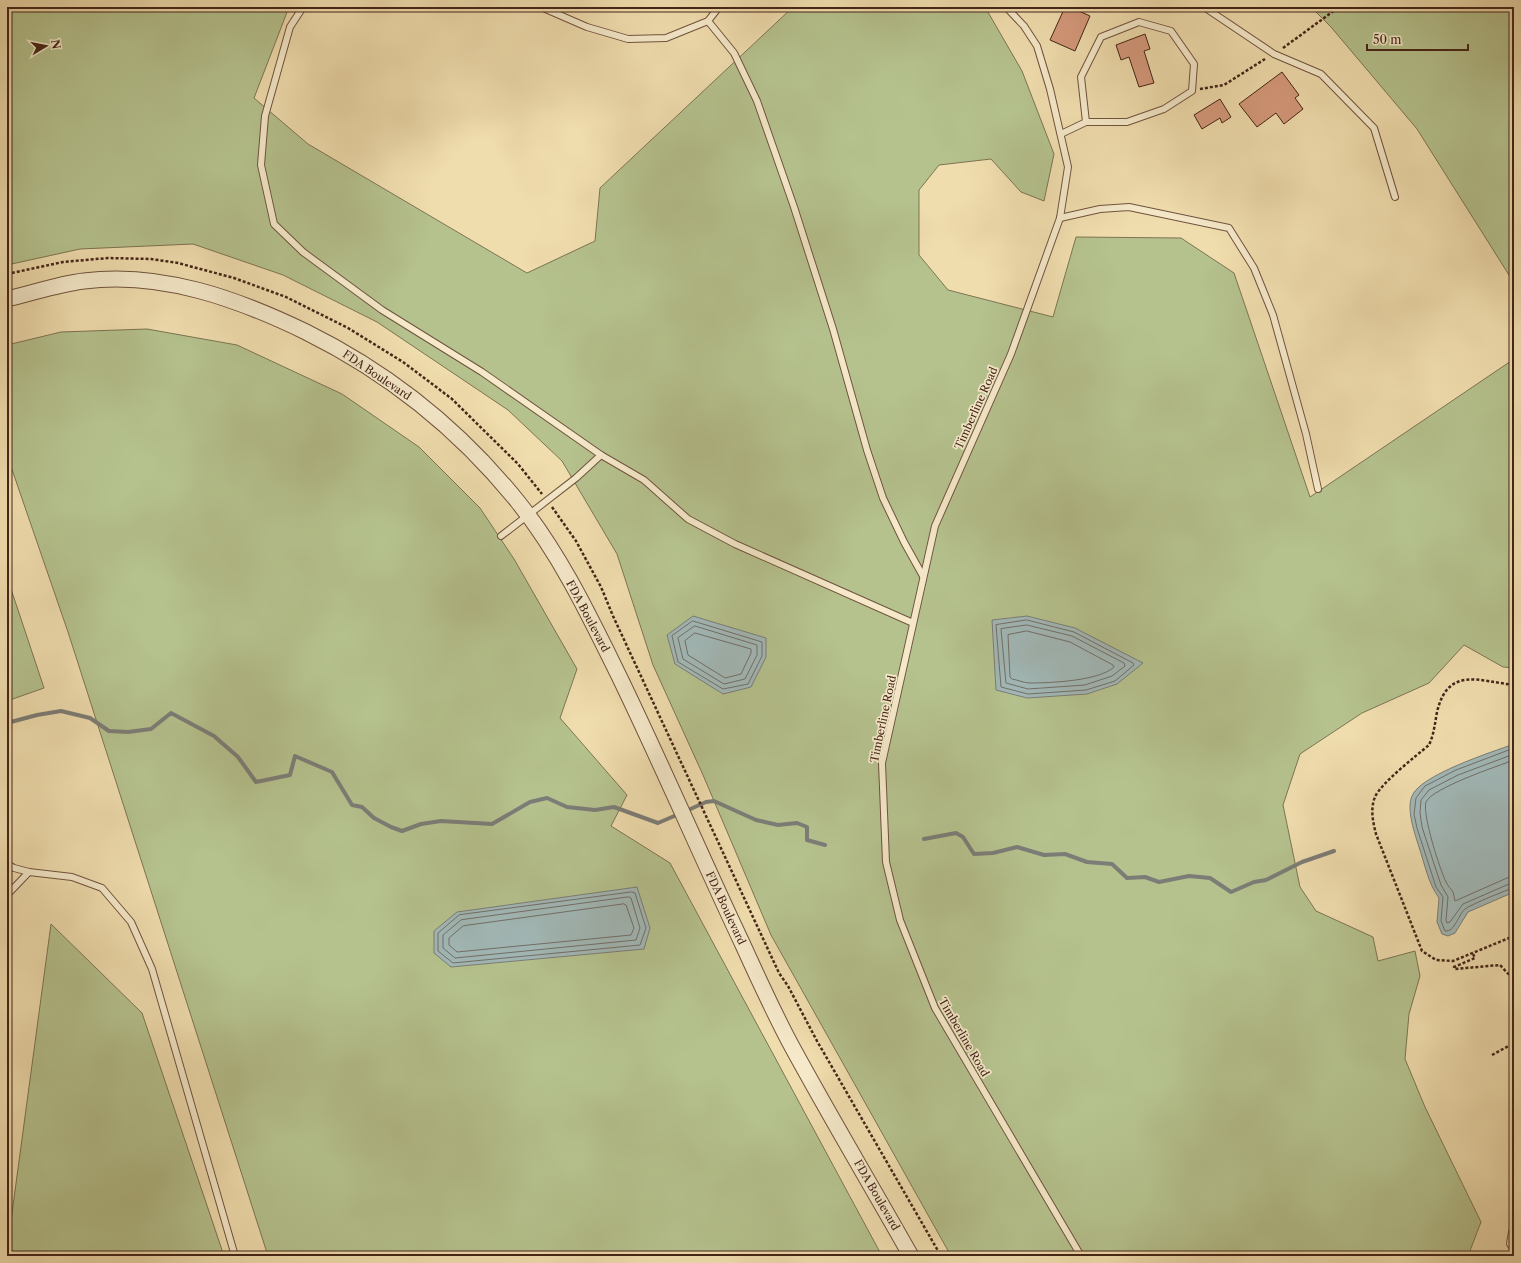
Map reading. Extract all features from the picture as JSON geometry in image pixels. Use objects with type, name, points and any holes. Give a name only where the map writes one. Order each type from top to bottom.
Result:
[{"type":"street","name":"FDA Boulevard","points":[[7,299],[47,288],[82,281],[110,278],[180,285],[215,295],[266,313],[356,358],[395,384],[450,430],[490,470],[528,515],[552,550],[592,621],[650,740],[745,950],[789,1041],[911,1256]]},
{"type":"lane","points":[[303,7],[290,27],[265,116],[261,165],[274,224],[303,252],[382,310],[482,372],[601,455],[644,480],[688,519],[742,547],[913,623]]},
{"type":"lane","points":[[541,7],[587,27],[628,39],[666,38],[708,20],[718,7]]},
{"type":"lane","points":[[1006,7],[1024,26],[1037,46],[1050,88],[1061,134],[1086,122],[1127,122],[1164,109],[1192,91],[1194,64],[1171,30],[1139,22],[1101,37],[1081,77],[1086,122]]},
{"type":"lane","points":[[1204,7],[1274,54],[1321,74],[1374,128],[1395,197]]},
{"type":"lane","points":[[708,20],[734,53],[756,101],[794,207],[828,314],[867,450],[883,498],[904,542],[923,576]]},
{"type":"lane","name":"Timberline Road","points":[[1061,134],[1068,167],[1060,218],[1011,354],[935,526],[882,763],[886,862],[900,920],[935,1008],[1080,1256]]},
{"type":"lane","points":[[1060,218],[1100,209],[1129,207],[1229,228],[1254,268],[1273,315],[1306,434],[1318,489]]},
{"type":"lane","points":[[501,536],[576,478],[601,455]]},
{"type":"lane","points":[[7,864],[14,868],[29,872],[72,877],[102,888],[131,922],[152,969],[235,1256]]},
{"type":"lane","points":[[7,895],[29,872]]},
{"type":"lane","points":[[1514,1230],[1512,1232],[1510,1244],[1514,1249]]},
{"type":"path","points":[[611,612],[779,973],[788,986],[817,1041],[941,1256]]},
{"type":"path","points":[[1514,685],[1464,679],[1453,683],[1447,688],[1440,700],[1432,738],[1429,745],[1388,780],[1375,796],[1372,809],[1376,834],[1422,951],[1430,957],[1443,961],[1453,961],[1514,936]]},
{"type":"path","points":[[1473,954],[1474,958],[1454,967],[1455,969],[1500,965],[1514,980]]},
{"type":"path","points":[[1492,1055],[1514,1043]]},
{"type":"green space","points":[[7,7],[289,7],[254,98],[308,144],[527,273],[595,241],[600,188],[793,7],[985,7],[1022,71],[1054,154],[1044,201],[1021,192],[991,159],[939,165],[919,190],[919,255],[948,290],[1053,317],[1076,237],[1181,238],[1234,273],[1310,497],[1514,359],[1514,668],[1503,667],[1464,645],[1429,683],[1362,713],[1300,754],[1283,805],[1300,887],[1316,911],[1373,937],[1378,961],[1415,951],[1420,976],[1409,1014],[1405,1059],[1425,1107],[1481,1222],[1468,1256],[951,1256],[771,935],[703,775],[653,665],[617,554],[562,461],[508,410],[377,322],[283,275],[193,244],[80,249],[7,265]]},
{"type":"green space","points":[[1311,7],[1514,7],[1514,283],[1417,129],[1331,27]]},
{"type":"green space","points":[[147,329],[237,345],[342,394],[419,447],[480,508],[514,559],[577,669],[560,718],[627,795],[611,826],[670,863],[882,1256],[268,1256],[68,632],[7,455],[7,345],[61,332]]},
{"type":"green space","points":[[7,577],[44,688],[7,701]]},
{"type":"green space","points":[[51,924],[142,1013],[224,1256],[7,1256],[7,1230],[10,1228]]},
{"type":"water","points":[[693,616],[766,638],[766,657],[751,687],[723,694],[675,664],[667,635]]},
{"type":"water","points":[[1027,616],[1075,628],[1143,663],[1117,684],[1087,694],[1027,698],[996,690],[992,620]]},
{"type":"water","points":[[1514,744],[1514,892],[1468,912],[1455,933],[1448,936],[1442,934],[1437,922],[1439,898],[1427,874],[1415,836],[1410,808],[1412,796],[1418,788],[1428,780],[1442,772],[1474,758]]},
{"type":"water","points":[[637,887],[650,928],[644,949],[451,967],[434,953],[434,931],[457,912]]},
{"type":"building","points":[[1065,7],[1070,7],[1090,16],[1075,51],[1050,40]]},
{"type":"building","points":[[1145,34],[1150,49],[1144,51],[1154,83],[1139,87],[1129,57],[1121,60],[1116,45]]},
{"type":"building","points":[[1282,72],[1299,95],[1295,98],[1303,109],[1284,124],[1276,113],[1257,127],[1239,104]]},
{"type":"building","points":[[1220,99],[1231,117],[1222,123],[1220,118],[1202,129],[1194,115]]},
{"type":"waterway","points":[[7,723],[37,715],[61,711],[90,718],[109,731],[128,732],[151,729],[171,713],[214,736],[238,757],[256,782],[290,775],[295,756],[332,772],[352,805],[362,807],[374,818],[402,831],[421,824],[441,821],[492,824],[530,802],[547,798],[567,807],[595,810],[614,807],[658,823],[679,814]]},
{"type":"waterway","points":[[686,811],[706,802],[714,801],[756,820],[778,825],[797,823],[807,827],[807,840],[825,845]]},
{"type":"waterway","points":[[924,839],[956,833],[963,837],[974,854],[993,853],[1017,847],[1044,855],[1065,854],[1087,862],[1112,864],[1127,878],[1145,877],[1159,882],[1189,876],[1210,878],[1231,892],[1254,882],[1266,880],[1302,862],[1334,851]]}]
